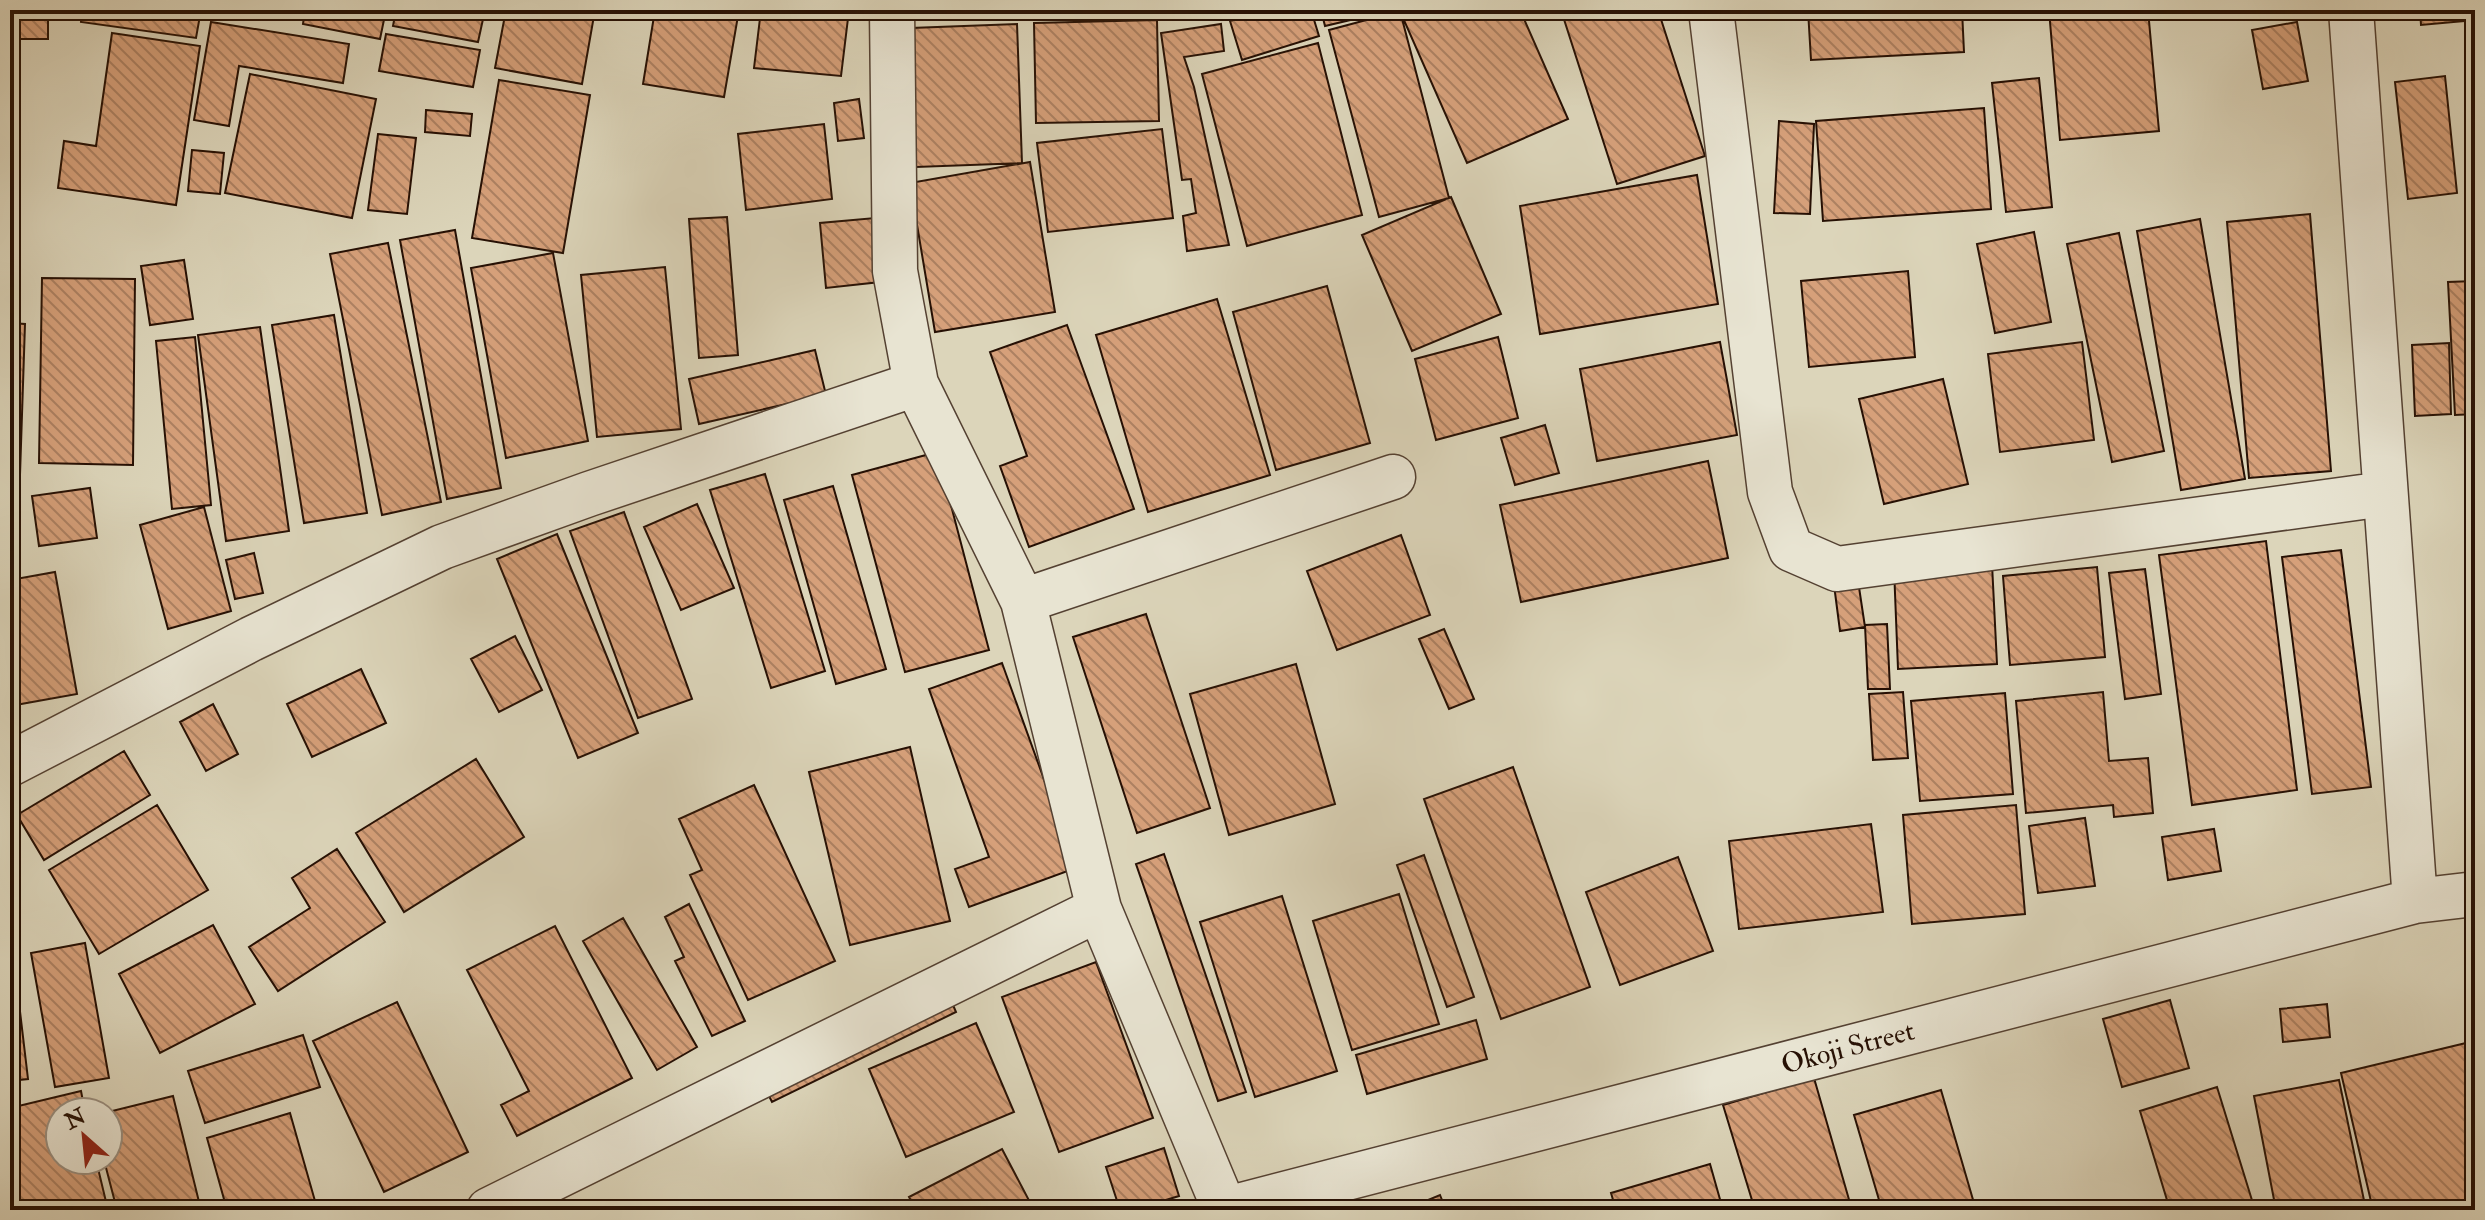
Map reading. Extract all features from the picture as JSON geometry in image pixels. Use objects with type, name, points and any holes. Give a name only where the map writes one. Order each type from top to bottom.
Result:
[{"type":"street","points":[[892,10],[895,271],[916,384],[1023,601],[1099,909],[1224,1210]]},
{"type":"street","points":[[1711,10],[1770,492],[1791,549],[1837,569],[2384,494]]},
{"type":"street","points":[[2351,10],[2415,901]]},
{"type":"street","points":[[10,764],[251,639],[442,547],[916,384]]},
{"type":"street","points":[[1023,601],[1393,477]]},
{"type":"street","name":"Okoji Street","points":[[1224,1210],[2415,901],[2475,894]]},
{"type":"street","points":[[489,1210],[1099,909]]},
{"type":"building","points":[[10,10],[48,10],[48,39],[10,39]]},
{"type":"building","points":[[82,10],[201,10],[196,38],[81,22]]},
{"type":"building","points":[[305,10],[386,10],[380,39],[303,24]]},
{"type":"building","points":[[396,10],[485,10],[478,42],[393,26]]},
{"type":"building","points":[[506,10],[595,10],[582,84],[495,68]]},
{"type":"building","points":[[655,10],[739,10],[724,97],[643,84]]},
{"type":"building","points":[[761,10],[849,10],[841,76],[754,68]]},
{"type":"building","points":[[1267,10],[1311,10],[1319,36],[1242,60],[1230,21]]},
{"type":"building","points":[[1321,10],[1375,10],[1376,14],[1325,26]]},
{"type":"building","points":[[1422,10],[1520,10],[1568,119],[1467,163],[1403,18]]},
{"type":"building","points":[[1561,10],[1658,10],[1705,156],[1617,184]]},
{"type":"building","points":[[1808,10],[1962,10],[1964,52],[1811,60]]},
{"type":"building","points":[[2049,10],[2148,10],[2159,131],[2060,140]]},
{"type":"building","points":[[2420,10],[2475,10],[2475,20],[2421,25]]},
{"type":"building","points":[[1400,11],[1449,198],[1379,217],[1329,30]]},
{"type":"building","points":[[1157,20],[1159,121],[1036,123],[1034,23]]},
{"type":"building","points":[[211,22],[349,44],[343,83],[239,66],[229,126],[194,120]]},
{"type":"building","points":[[2297,22],[2308,81],[2263,89],[2252,30]]},
{"type":"building","points":[[1017,24],[1022,163],[916,167],[911,28]]},
{"type":"building","points":[[1221,24],[1224,51],[1184,57],[1194,87],[1229,245],[1187,251],[1183,216],[1196,213],[1191,179],[1182,180],[1161,33]]},
{"type":"building","points":[[112,33],[200,46],[176,205],[58,188],[64,141],[96,146]]},
{"type":"building","points":[[386,34],[480,50],[473,87],[379,71]]},
{"type":"building","points":[[1318,43],[1362,215],[1247,246],[1202,74]]},
{"type":"building","points":[[250,74],[376,99],[352,218],[225,193]]},
{"type":"building","points":[[2445,76],[2457,193],[2408,199],[2395,82]]},
{"type":"building","points":[[2039,78],[2052,207],[2006,212],[1992,83]]},
{"type":"building","points":[[499,80],[590,95],[563,253],[472,238]]},
{"type":"building","points":[[859,99],[864,138],[838,141],[834,103]]},
{"type":"building","points":[[1984,108],[1991,209],[1823,221],[1816,121]]},
{"type":"building","points":[[426,110],[472,114],[470,136],[425,132]]},
{"type":"building","points":[[1779,121],[1814,124],[1810,214],[1774,213]]},
{"type":"building","points":[[824,124],[832,199],[746,210],[738,134]]},
{"type":"building","points":[[1162,129],[1173,218],[1048,232],[1037,143]]},
{"type":"building","points":[[378,134],[416,138],[407,214],[368,210]]},
{"type":"building","points":[[192,150],[224,153],[220,194],[188,191]]},
{"type":"building","points":[[1030,162],[1055,312],[935,332],[910,183]]},
{"type":"building","points":[[1697,175],[1718,304],[1540,334],[1520,206]]},
{"type":"building","points":[[1451,197],[1501,314],[1412,351],[1362,235]]},
{"type":"building","points":[[2310,214],[2331,471],[2249,478],[2227,222]]},
{"type":"building","points":[[727,217],[738,355],[699,358],[689,219]]},
{"type":"building","points":[[875,218],[880,282],[826,288],[820,223]]},
{"type":"building","points":[[2200,219],[2245,479],[2181,490],[2137,231]]},
{"type":"building","points":[[455,230],[501,488],[447,499],[400,240]]},
{"type":"building","points":[[2034,232],[2051,322],[1995,333],[1977,244]]},
{"type":"building","points":[[2119,233],[2164,451],[2112,462],[2067,244]]},
{"type":"building","points":[[388,243],[441,502],[382,515],[330,254]]},
{"type":"building","points":[[553,253],[588,441],[506,458],[471,268]]},
{"type":"building","points":[[184,260],[193,319],[150,325],[141,266]]},
{"type":"building","points":[[665,267],[681,429],[597,437],[581,275]]},
{"type":"building","points":[[1908,271],[1915,357],[1809,367],[1801,281]]},
{"type":"building","points":[[42,278],[135,279],[133,465],[39,463]]},
{"type":"building","points":[[2475,281],[2475,414],[2455,415],[2448,282]]},
{"type":"building","points":[[1327,286],[1370,443],[1276,470],[1233,312]]},
{"type":"building","points":[[1217,299],[1270,475],[1148,512],[1096,335]]},
{"type":"building","points":[[334,315],[367,513],[304,523],[272,325]]},
{"type":"building","points":[[10,323],[25,324],[19,505],[10,504]]},
{"type":"building","points":[[1067,325],[1134,509],[1029,547],[1000,466],[1027,456],[990,352]]},
{"type":"building","points":[[260,327],[289,531],[226,541],[198,335]]},
{"type":"building","points":[[195,337],[211,505],[172,509],[156,341]]},
{"type":"building","points":[[1498,337],[1518,418],[1436,440],[1415,359]]},
{"type":"building","points":[[1720,342],[1737,435],[1597,461],[1580,369]]},
{"type":"building","points":[[2082,342],[2094,440],[2000,452],[1988,354]]},
{"type":"building","points":[[2449,343],[2451,414],[2415,416],[2412,345]]},
{"type":"building","points":[[815,350],[826,395],[699,424],[689,379]]},
{"type":"building","points":[[1943,379],[1968,484],[1884,504],[1859,399]]},
{"type":"building","points":[[1545,425],[1559,473],[1515,485],[1501,438]]},
{"type":"building","points":[[937,452],[989,650],[905,672],[852,475]]},
{"type":"building","points":[[1708,461],[1728,558],[1521,602],[1500,505]]},
{"type":"building","points":[[765,474],[825,671],[771,688],[710,490]]},
{"type":"building","points":[[833,486],[886,669],[836,684],[784,500]]},
{"type":"building","points":[[90,488],[97,538],[39,546],[32,496]]},
{"type":"building","points":[[697,504],[734,588],[681,610],[644,527]]},
{"type":"building","points":[[204,507],[231,611],[168,629],[140,525]]},
{"type":"building","points":[[624,512],[692,699],[638,718],[570,531]]},
{"type":"building","points":[[557,534],[638,733],[578,758],[497,559]]},
{"type":"building","points":[[1401,535],[1430,615],[1337,650],[1307,571]]},
{"type":"building","points":[[2266,541],[2297,790],[2192,805],[2159,555]]},
{"type":"building","points":[[2341,550],[2371,787],[2312,794],[2282,557]]},
{"type":"building","points":[[254,553],[263,593],[235,599],[226,560]]},
{"type":"building","points":[[1992,564],[1997,664],[1898,669],[1894,568]]},
{"type":"building","points":[[2097,567],[2105,657],[2010,665],[2003,576]]},
{"type":"building","points":[[2145,569],[2161,694],[2125,699],[2109,573]]},
{"type":"building","points":[[55,572],[77,694],[10,706],[10,580]]},
{"type":"building","points":[[1857,574],[1865,627],[1840,631],[1833,577]]},
{"type":"building","points":[[1146,614],[1210,808],[1137,833],[1073,637]]},
{"type":"building","points":[[1887,624],[1890,689],[1868,689],[1865,625]]},
{"type":"building","points":[[1444,629],[1474,699],[1449,709],[1419,639]]},
{"type":"building","points":[[515,636],[542,690],[499,712],[471,659]]},
{"type":"building","points":[[1002,663],[1076,868],[969,907],[955,869],[989,857],[929,689]]},
{"type":"building","points":[[1296,664],[1335,804],[1229,835],[1190,694]]},
{"type":"building","points":[[361,669],[386,723],[312,757],[287,704]]},
{"type":"building","points":[[1903,692],[1908,758],[1873,760],[1869,694]]},
{"type":"building","points":[[2103,692],[2109,761],[2148,758],[2153,813],[2114,817],[2113,805],[2026,813],[2016,701]]},
{"type":"building","points":[[2005,693],[2013,794],[1920,801],[1911,701]]},
{"type":"building","points":[[213,704],[238,754],[206,771],[180,722]]},
{"type":"building","points":[[910,747],[950,921],[850,945],[809,772]]},
{"type":"building","points":[[124,751],[150,795],[44,860],[17,815]]},
{"type":"building","points":[[476,759],[524,837],[404,912],[356,833]]},
{"type":"building","points":[[1513,767],[1590,987],[1501,1019],[1424,799]]},
{"type":"building","points":[[754,785],[835,961],[748,1000],[690,875],[702,870],[679,819]]},
{"type":"building","points":[[157,805],[208,890],[99,954],[49,870]]},
{"type":"building","points":[[2016,805],[2025,914],[1912,924],[1903,815]]},
{"type":"building","points":[[2085,818],[2095,886],[2038,893],[2029,826]]},
{"type":"building","points":[[1871,824],[1883,912],[1739,929],[1729,841]]},
{"type":"building","points":[[2214,829],[2221,871],[2168,880],[2162,837]]},
{"type":"building","points":[[337,849],[385,922],[278,991],[249,947],[310,908],[292,878]]},
{"type":"building","points":[[1164,854],[1246,1092],[1218,1101],[1136,864]]},
{"type":"building","points":[[1424,855],[1474,997],[1447,1007],[1397,865]]},
{"type":"building","points":[[1678,857],[1713,951],[1620,985],[1586,892]]},
{"type":"building","points":[[1399,894],[1439,1024],[1352,1050],[1313,921]]},
{"type":"building","points":[[1282,896],[1337,1071],[1255,1097],[1200,922]]},
{"type":"building","points":[[689,904],[745,1021],[712,1036],[675,961],[684,957],[665,917]]},
{"type":"building","points":[[623,918],[697,1047],[657,1070],[583,941]]},
{"type":"building","points":[[213,925],[255,1004],[160,1053],[119,974]]},
{"type":"building","points":[[555,926],[632,1078],[517,1136],[501,1105],[529,1091],[467,970]]},
{"type":"building","points":[[10,927],[28,1079],[10,1081]]},
{"type":"building","points":[[85,943],[109,1078],[55,1087],[31,953]]},
{"type":"building","points":[[1096,962],[1153,1118],[1059,1152],[1002,997]]},
{"type":"building","points":[[950,998],[956,1012],[772,1102],[766,1090]]},
{"type":"building","points":[[2170,1000],[2189,1068],[2122,1087],[2103,1019]]},
{"type":"building","points":[[397,1002],[468,1152],[384,1192],[313,1041]]},
{"type":"building","points":[[2327,1004],[2330,1037],[2283,1042],[2280,1009]]},
{"type":"building","points":[[1476,1020],[1487,1059],[1367,1094],[1356,1055]]},
{"type":"building","points":[[976,1023],[1014,1112],[906,1157],[869,1069]]},
{"type":"building","points":[[303,1035],[320,1087],[205,1123],[188,1071]]},
{"type":"building","points":[[2466,1043],[2475,1084],[2475,1210],[2373,1210],[2341,1073]]},
{"type":"building","points":[[1814,1078],[1852,1210],[1755,1210],[1723,1105]]},
{"type":"building","points":[[2339,1080],[2366,1210],[2276,1210],[2254,1096]]},
{"type":"building","points":[[2217,1087],[2255,1210],[2170,1210],[2140,1111]]},
{"type":"building","points":[[1941,1090],[1976,1210],[1882,1210],[1854,1115]]},
{"type":"building","points":[[81,1091],[82,1096],[60,1096]]},
{"type":"building","points":[[173,1096],[201,1210],[117,1210],[108,1176],[124,1176],[124,1108]]},
{"type":"building","points":[[44,1100],[44,1176],[100,1176],[108,1210],[10,1210],[10,1108]]},
{"type":"building","points":[[290,1113],[315,1201],[282,1210],[227,1210],[207,1138]]},
{"type":"building","points":[[1164,1148],[1179,1196],[1133,1210],[1120,1210],[1106,1167]]},
{"type":"building","points":[[1002,1149],[1034,1210],[916,1210],[909,1197]]},
{"type":"building","points":[[1710,1164],[1723,1210],[1616,1210],[1611,1193]]},
{"type":"building","points":[[1440,1195],[1446,1210],[1404,1210]]}]
